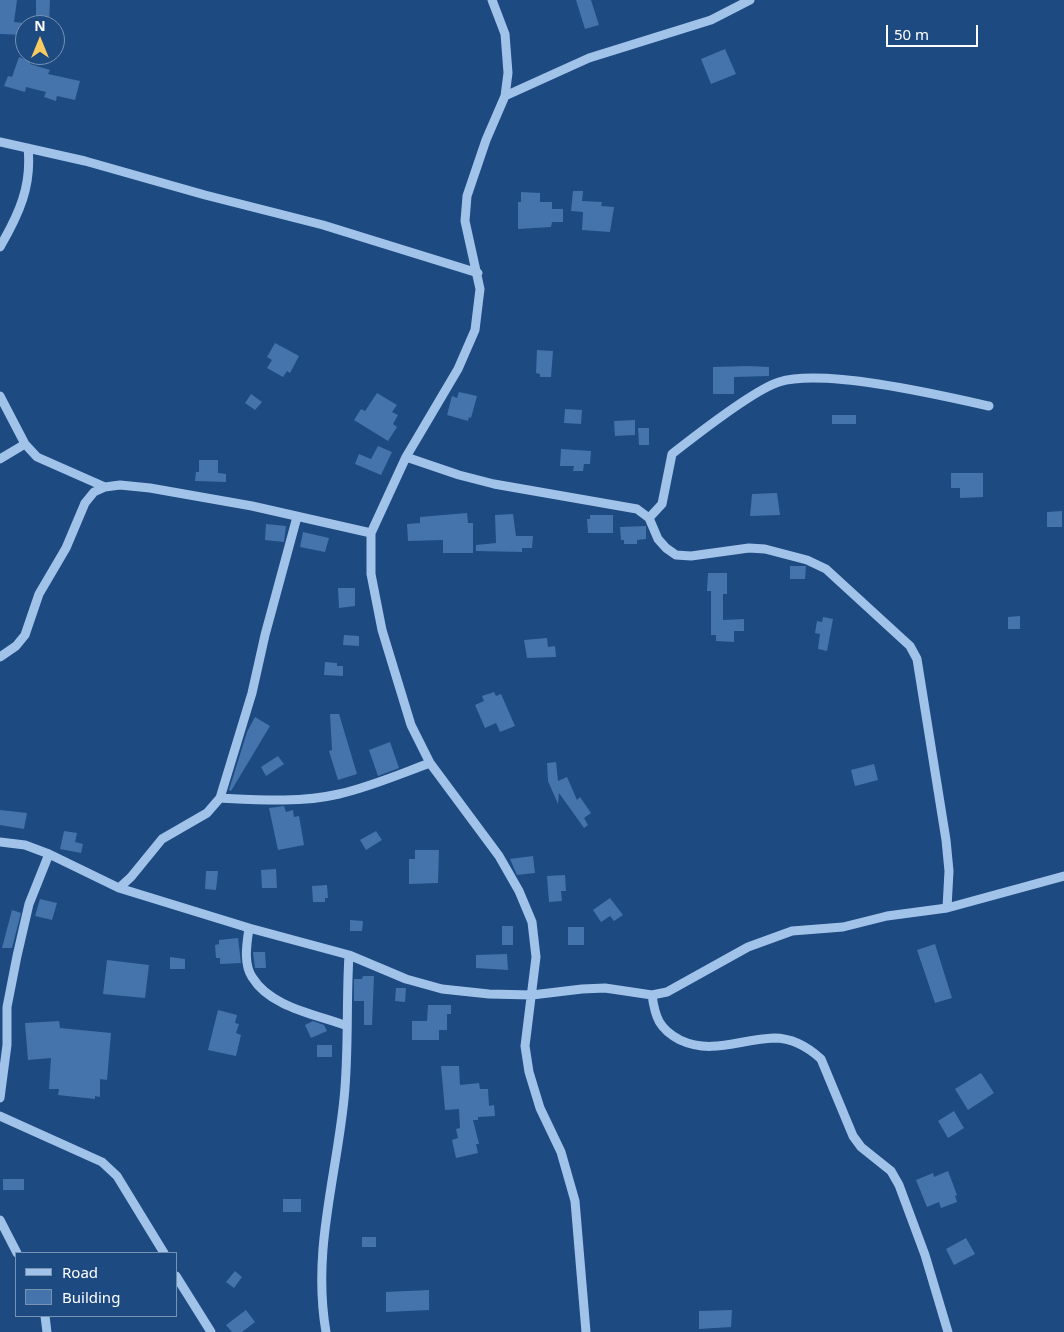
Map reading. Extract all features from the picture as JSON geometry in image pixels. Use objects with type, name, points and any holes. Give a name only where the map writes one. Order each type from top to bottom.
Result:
[{"type":"street","points":[[492,0],[505,34],[508,48],[505,96],[486,140],[467,196],[465,221],[480,289],[475,330],[458,369],[406,457],[371,533],[371,574],[382,630],[411,725],[430,763],[499,856],[519,890],[532,922],[536,957],[524,1046],[529,1072],[540,1108],[560,1152],[575,1201],[586,1332]]},
{"type":"street","points":[[505,96],[589,58],[711,20],[750,0]]},
{"type":"street","points":[[0,142],[323,225],[478,273]]},
{"type":"street","points":[[0,247],[16,217],[25,193],[30,166],[28,148]]},
{"type":"street","points":[[648,518],[662,504],[672,454],[723,416],[778,382],[792,379],[859,382],[989,406]]},
{"type":"street","points":[[0,396],[25,444],[37,457],[105,487]]},
{"type":"street","points":[[0,459],[25,444]]},
{"type":"street","points":[[406,457],[459,475],[494,484],[624,505],[637,509],[648,518],[658,539],[676,555],[691,556],[749,548],[765,549],[808,560],[826,569],[910,646],[918,659],[942,812],[948,871],[948,908]]},
{"type":"street","points":[[0,657],[16,646],[25,635],[39,594],[66,548],[85,504],[94,492],[105,487],[120,485],[150,488],[371,533]]},
{"type":"street","points":[[119,888],[131,877],[162,839],[207,813],[220,798],[252,693],[265,635],[297,517]]},
{"type":"street","points":[[220,798],[265,800],[338,794],[379,782],[430,763]]},
{"type":"street","points":[[0,842],[25,846],[49,854],[119,888],[249,928],[349,955],[406,979],[442,990],[488,994],[532,995],[605,988],[652,995],[667,992],[748,947],[792,931],[844,926],[887,916],[948,908],[1064,876]]},
{"type":"street","points":[[0,1098],[7,1046],[4,1006],[29,904],[49,854]]},
{"type":"street","points":[[249,928],[248,964],[252,977],[261,987],[285,1004],[347,1026]]},
{"type":"street","points":[[326,1332],[321,1296],[320,1266],[328,1199],[344,1101],[349,955]]},
{"type":"street","points":[[652,995],[656,1020],[660,1026],[684,1041],[698,1046],[717,1047],[775,1038],[790,1040],[813,1051],[821,1059],[853,1136],[861,1147],[891,1170],[899,1184],[925,1255],[948,1332]]},
{"type":"street","points":[[0,1116],[102,1162],[117,1176],[163,1252]]},
{"type":"street","points":[[0,1220],[16,1252]]},
{"type":"street","points":[[178,1279],[211,1332]]},
{"type":"street","points":[[45,1317],[47,1332]]},
{"type":"building","points":[[0,0],[17,0],[14,22],[15,35],[0,34]]},
{"type":"building","points":[[36,0],[50,0],[49,15],[36,15]]},
{"type":"building","points":[[576,0],[591,0],[599,25],[585,29]]},
{"type":"building","points":[[725,49],[736,74],[711,84],[701,59]]},
{"type":"building","points":[[16,65],[33,65],[50,70],[48,74],[80,81],[75,100],[57,96],[56,101],[44,97],[46,92],[26,87],[25,92],[4,86],[8,76],[12,77]]},
{"type":"building","points":[[573,191],[583,191],[582,201],[602,202],[601,206],[614,207],[610,232],[582,230],[583,212],[571,211]]},
{"type":"building","points":[[521,192],[540,193],[540,202],[552,202],[552,209],[563,209],[563,222],[552,222],[551,227],[518,229],[518,202],[521,202]]},
{"type":"building","points":[[275,343],[299,356],[290,373],[287,371],[283,377],[267,368],[272,360],[267,357]]},
{"type":"building","points":[[537,350],[553,351],[551,377],[540,377],[540,374],[536,373]]},
{"type":"building","points":[[713,367],[769,367],[769,376],[734,377],[734,394],[713,394]]},
{"type":"building","points":[[459,392],[477,396],[471,418],[469,417],[468,421],[447,415],[452,396],[457,398]]},
{"type":"building","points":[[377,393],[397,405],[392,412],[398,415],[393,424],[397,427],[388,441],[354,420],[361,409],[365,411]]},
{"type":"building","points":[[251,394],[262,402],[255,410],[245,403]]},
{"type":"building","points":[[565,409],[582,410],[581,424],[564,423]]},
{"type":"building","points":[[832,415],[856,415],[856,424],[832,424]]},
{"type":"building","points":[[635,420],[635,435],[615,436],[614,421]]},
{"type":"building","points":[[638,428],[649,428],[649,445],[639,445]]},
{"type":"building","points":[[378,446],[392,452],[381,475],[355,464],[359,454],[371,459]]},
{"type":"building","points":[[561,449],[591,451],[590,464],[584,464],[583,471],[573,471],[574,466],[560,466]]},
{"type":"building","points":[[199,460],[218,460],[218,473],[226,474],[226,482],[195,481],[196,472],[199,472]]},
{"type":"building","points":[[951,473],[983,473],[983,497],[960,498],[960,488],[951,488]]},
{"type":"building","points":[[777,493],[780,515],[750,516],[752,494]]},
{"type":"building","points":[[1062,511],[1062,527],[1047,527],[1047,512]]},
{"type":"building","points":[[467,513],[468,523],[473,523],[473,553],[443,553],[443,540],[408,541],[407,524],[420,523],[420,517]]},
{"type":"building","points":[[513,514],[516,536],[533,536],[532,548],[522,548],[522,552],[476,551],[476,545],[496,543],[495,515]]},
{"type":"building","points":[[590,515],[613,515],[613,533],[588,533],[587,519],[590,519]]},
{"type":"building","points":[[266,524],[286,526],[284,542],[265,540]]},
{"type":"building","points":[[646,526],[646,539],[637,540],[637,544],[624,544],[624,540],[621,540],[620,527]]},
{"type":"building","points":[[303,532],[329,538],[325,552],[300,547]]},
{"type":"building","points":[[790,566],[806,566],[805,579],[790,579]]},
{"type":"building","points":[[708,573],[727,573],[727,594],[723,594],[723,620],[744,619],[744,631],[734,631],[734,642],[716,641],[716,635],[711,635],[711,591],[707,591]]},
{"type":"building","points":[[338,588],[355,588],[355,606],[339,608]]},
{"type":"building","points":[[1020,616],[1020,629],[1008,629],[1008,617]]},
{"type":"building","points":[[823,617],[833,619],[827,651],[818,649],[820,634],[815,633],[817,621],[822,622]]},
{"type":"building","points":[[344,635],[359,636],[359,646],[343,645]]},
{"type":"building","points":[[547,638],[548,647],[555,646],[556,657],[527,658],[524,640]]},
{"type":"building","points":[[325,662],[337,663],[337,666],[343,666],[343,676],[324,675]]},
{"type":"building","points":[[494,692],[496,696],[501,694],[515,726],[500,732],[496,723],[485,728],[475,705],[484,701],[482,696]]},
{"type":"building","points":[[330,714],[339,714],[357,774],[338,780],[329,751],[332,750]]},
{"type":"building","points":[[255,717],[270,726],[231,791],[229,790],[247,732]]},
{"type":"building","points":[[390,742],[399,768],[378,776],[369,750]]},
{"type":"building","points":[[278,756],[284,764],[266,776],[261,767]]},
{"type":"building","points":[[556,762],[558,781],[567,777],[577,800],[580,797],[591,813],[584,818],[588,825],[584,828],[559,793],[558,804],[548,781],[547,763]]},
{"type":"building","points":[[874,764],[878,780],[855,786],[851,770]]},
{"type":"building","points":[[284,806],[286,812],[293,810],[294,817],[299,816],[304,845],[278,850],[269,808]]},
{"type":"building","points":[[0,810],[27,813],[24,829],[0,825]]},
{"type":"building","points":[[64,831],[77,833],[75,842],[83,844],[81,853],[60,849]]},
{"type":"building","points":[[376,831],[382,840],[366,850],[360,840]]},
{"type":"building","points":[[415,850],[439,850],[438,883],[409,884],[409,859],[415,859]]},
{"type":"building","points":[[533,856],[535,873],[517,875],[510,859]]},
{"type":"building","points":[[276,869],[277,888],[262,888],[261,870]]},
{"type":"building","points":[[206,871],[218,871],[216,890],[205,889]]},
{"type":"building","points":[[565,875],[566,891],[561,891],[562,901],[549,902],[547,876]]},
{"type":"building","points":[[327,885],[328,898],[325,898],[325,902],[313,902],[312,886]]},
{"type":"building","points":[[610,898],[623,915],[614,921],[610,916],[601,922],[593,910]]},
{"type":"building","points":[[40,899],[57,903],[52,920],[35,916]]},
{"type":"building","points":[[12,910],[21,913],[12,948],[2,948]]},
{"type":"building","points":[[350,920],[363,921],[362,931],[350,931]]},
{"type":"building","points":[[502,926],[513,926],[513,945],[502,945]]},
{"type":"building","points":[[568,927],[584,927],[584,945],[568,945]]},
{"type":"building","points":[[238,938],[241,963],[220,964],[220,958],[216,958],[215,945],[219,944],[219,940]]},
{"type":"building","points":[[935,944],[952,998],[935,1003],[917,950]]},
{"type":"building","points":[[253,952],[265,952],[266,968],[255,968]]},
{"type":"building","points":[[507,954],[508,970],[476,968],[476,955]]},
{"type":"building","points":[[170,957],[185,959],[185,969],[170,969]]},
{"type":"building","points":[[107,960],[149,965],[145,998],[103,994]]},
{"type":"building","points":[[363,976],[374,976],[372,1025],[364,1025],[364,1001],[354,1001],[354,979],[362,979]]},
{"type":"building","points":[[396,988],[406,988],[405,1002],[395,1001]]},
{"type":"building","points":[[428,1005],[451,1005],[451,1014],[447,1014],[447,1030],[439,1030],[439,1040],[412,1040],[412,1021],[427,1021]]},
{"type":"building","points":[[218,1010],[237,1015],[235,1023],[239,1024],[236,1033],[241,1035],[236,1056],[208,1050]]},
{"type":"building","points":[[59,1021],[60,1028],[111,1033],[107,1080],[100,1079],[100,1097],[95,1096],[95,1099],[58,1095],[59,1089],[49,1089],[51,1058],[28,1060],[25,1023]]},
{"type":"building","points":[[313,1021],[324,1025],[327,1031],[311,1038],[305,1025]]},
{"type":"building","points":[[317,1045],[332,1045],[332,1057],[317,1057]]},
{"type":"building","points":[[441,1066],[459,1066],[460,1085],[479,1083],[480,1089],[488,1089],[489,1106],[494,1105],[495,1116],[478,1117],[478,1120],[473,1120],[479,1144],[476,1144],[478,1153],[456,1158],[452,1140],[458,1138],[456,1129],[460,1128],[459,1109],[445,1110]]},
{"type":"building","points":[[981,1073],[994,1093],[968,1110],[955,1089]]},
{"type":"building","points":[[954,1111],[964,1128],[948,1138],[938,1121]]},
{"type":"building","points":[[948,1171],[957,1195],[955,1196],[957,1202],[941,1208],[939,1202],[927,1207],[916,1180],[933,1173],[934,1177]]},
{"type":"building","points":[[3,1179],[24,1179],[24,1190],[3,1190]]},
{"type":"building","points":[[283,1199],[301,1199],[301,1212],[283,1212]]},
{"type":"building","points":[[362,1237],[376,1237],[376,1247],[362,1247]]},
{"type":"building","points":[[966,1238],[975,1254],[954,1265],[946,1249]]},
{"type":"building","points":[[235,1271],[242,1277],[234,1288],[226,1282]]},
{"type":"building","points":[[429,1290],[429,1310],[386,1312],[386,1292]]},
{"type":"building","points":[[246,1310],[255,1322],[242,1332],[232,1332],[226,1325]]},
{"type":"building","points":[[732,1310],[731,1327],[699,1329],[699,1311]]}]
